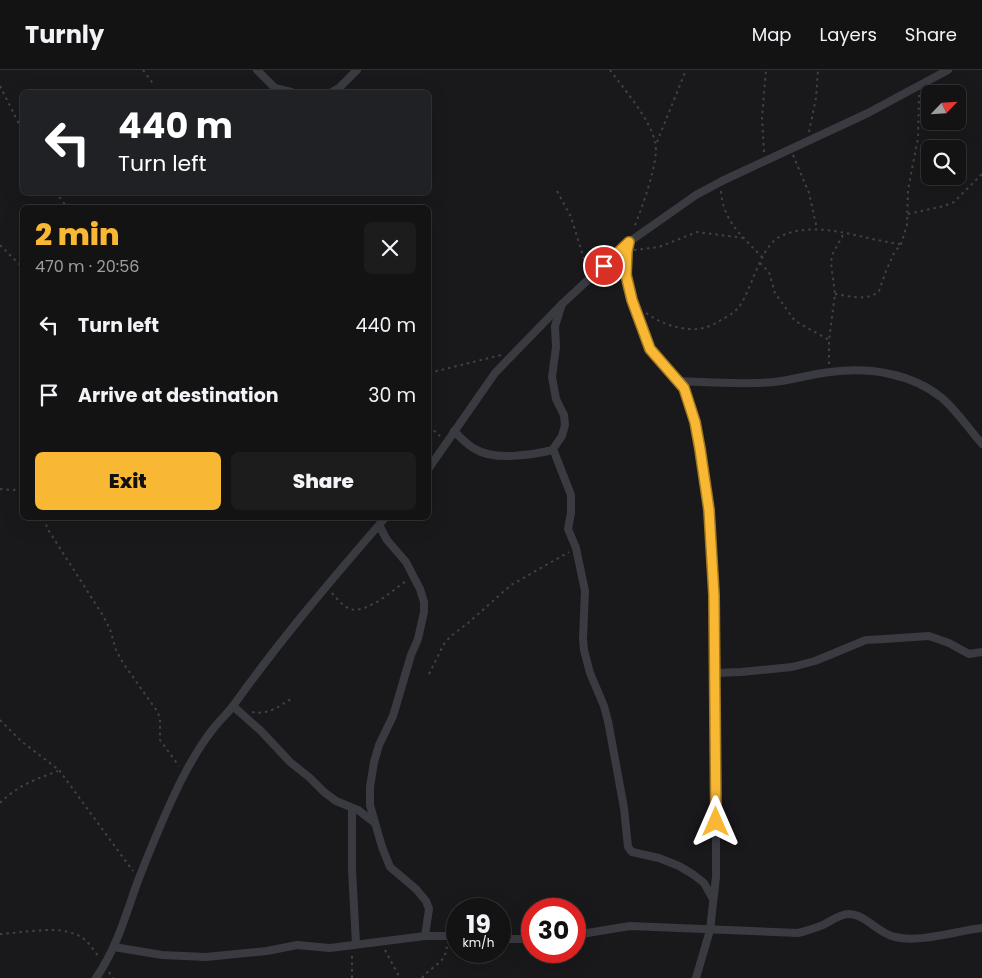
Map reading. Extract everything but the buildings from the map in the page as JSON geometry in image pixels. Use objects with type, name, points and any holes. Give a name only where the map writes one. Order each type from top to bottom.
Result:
[{"type":"street","points":[[257,70],[275,88],[283,90]]},
{"type":"street","points":[[336,90],[357,70]]},
{"type":"street","points":[[431,465],[495,373],[562,304],[629,242],[696,195],[807,140],[868,113],[948,70]]},
{"type":"street","points":[[629,242],[626,275],[632,300],[650,349],[684,388],[695,422],[709,510],[716,673],[716,877],[710,930],[696,978]]},
{"type":"street","points":[[454,431],[471,447],[482,452],[519,456],[553,450],[563,433],[565,425],[564,415],[556,399],[552,377],[556,347],[555,326],[562,304]]},
{"type":"street","points":[[679,382],[776,382],[829,372],[858,369],[876,371],[912,380],[926,387],[942,399],[982,444]]},
{"type":"street","points":[[553,450],[571,495],[571,513],[568,529],[576,548],[586,591],[584,650],[590,673],[604,706],[608,722],[624,808],[628,847],[632,852],[659,858],[678,866],[704,883],[714,901]]},
{"type":"street","points":[[96,978],[114,947],[139,878],[184,774],[201,744],[233,706],[325,586],[384,520]]},
{"type":"street","points":[[379,525],[387,540],[404,559],[413,576],[422,594],[424,612],[418,639],[393,716],[379,745],[374,762],[370,787],[370,804],[390,867],[416,889],[429,909],[425,936]]},
{"type":"street","points":[[716,673],[792,667],[815,661],[866,640],[891,638],[928,636],[949,643],[969,654],[982,652]]},
{"type":"street","points":[[233,706],[261,731],[290,762],[324,792],[375,823]]},
{"type":"street","points":[[352,808],[354,944]]},
{"type":"street","points":[[704,883],[716,877]]},
{"type":"street","points":[[586,933],[630,926],[798,932],[821,926],[844,914],[854,914],[862,917],[872,926],[896,938],[911,939],[982,928]]},
{"type":"street","points":[[114,947],[162,955],[206,957],[267,952],[297,945],[330,948],[425,936],[446,936]]},
{"type":"path","points":[[143,70],[154,85]]},
{"type":"path","points":[[610,70],[648,122],[656,143]]},
{"type":"path","points":[[629,242],[651,178],[656,143],[686,70]]},
{"type":"path","points":[[764,161],[762,118],[766,70]]},
{"type":"path","points":[[807,140],[816,98],[818,70]]},
{"type":"path","points":[[835,294],[859,297],[875,295],[879,291],[894,253],[901,244],[907,226],[908,190],[918,138],[919,85]]},
{"type":"path","points":[[0,86],[20,126]]},
{"type":"path","points":[[791,148],[809,193],[817,230]]},
{"type":"path","points":[[908,214],[954,202],[982,174]]},
{"type":"path","points":[[722,181],[722,198],[729,221],[762,257]]},
{"type":"path","points":[[557,191],[571,217],[591,278]]},
{"type":"path","points":[[57,195],[66,205]]},
{"type":"path","points":[[632,300],[647,314],[660,322],[696,330],[706,328],[738,308],[748,292],[762,257],[770,243],[778,237],[794,232],[817,230],[858,235],[880,242],[901,244]]},
{"type":"path","points":[[627,251],[659,247],[697,232],[709,232],[744,238]]},
{"type":"path","points":[[829,372],[829,340],[835,294],[831,263],[832,254],[844,233]]},
{"type":"path","points":[[0,246],[20,264]]},
{"type":"path","points":[[760,263],[769,272],[775,293],[796,321],[829,340]]},
{"type":"path","points":[[431,373],[516,351]]},
{"type":"path","points":[[431,428],[436,434],[449,441]]},
{"type":"path","points":[[0,489],[20,488]]},
{"type":"path","points":[[45,520],[47,528],[110,629],[116,650],[157,711],[160,718],[160,740],[170,751],[184,774]]},
{"type":"path","points":[[429,674],[444,644],[451,636],[468,624],[511,585],[576,548]]},
{"type":"path","points":[[325,586],[342,604],[356,610],[377,602],[413,576]]},
{"type":"path","points":[[248,711],[264,713],[277,708],[291,699]]},
{"type":"path","points":[[0,720],[27,746],[59,770],[139,878]]},
{"type":"path","points":[[0,803],[26,782],[59,770]]},
{"type":"path","points":[[0,934],[56,930],[74,934],[85,940],[105,965]]},
{"type":"path","points":[[380,941],[400,978]]},
{"type":"path","points":[[352,978],[354,944]]},
{"type":"path","points":[[422,978],[446,954]]},
{"type":"route","points":[[604,266],[629,242],[626,275],[632,300],[646,341],[653,354],[684,388],[695,422],[709,510],[714,595],[716,822]]}]
